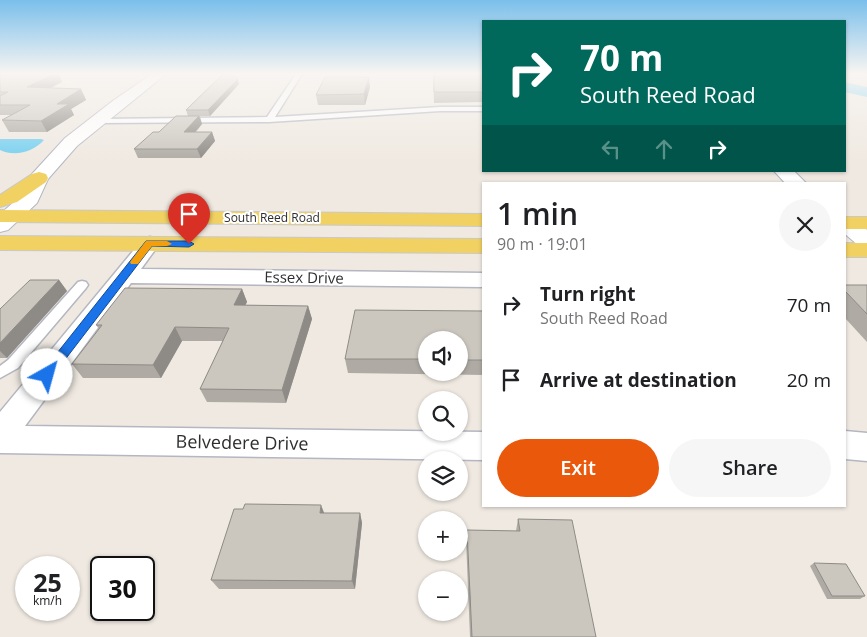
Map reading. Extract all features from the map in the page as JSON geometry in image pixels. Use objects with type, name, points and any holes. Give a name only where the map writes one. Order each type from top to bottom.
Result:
[{"type":"main road","name":"South Reed Road","points":[[3,215],[482,220]]},
{"type":"main road","points":[[846,223],[867,223]]},
{"type":"main road","name":"South Reed Road","points":[[0,243],[482,246]]},
{"type":"main road","points":[[0,257],[49,243]]},
{"type":"main road","points":[[846,250],[867,250]]},
{"type":"street","points":[[3,215],[30,199],[39,178],[54,158],[120,104]]},
{"type":"street","points":[[784,172],[796,182]]},
{"type":"street","points":[[846,224],[867,241]]},
{"type":"street","points":[[0,435],[150,243]]},
{"type":"street","name":"Essex Drive","points":[[124,276],[482,280]]},
{"type":"street","name":"Belvedere Drive","points":[[0,439],[482,446]]},
{"type":"lane","points":[[269,120],[280,104]]},
{"type":"lane","points":[[97,121],[269,120],[440,109],[482,109]]},
{"type":"lane","points":[[0,373],[13,364],[82,285]]},
{"type":"water","points":[[0,139],[44,140],[35,148],[12,153],[0,150]]},
{"type":"building","points":[[69,104],[41,121],[2,120],[30,105],[0,105]]},
{"type":"building","points":[[192,104],[214,104],[208,110],[186,110]]},
{"type":"building","points":[[176,116],[199,116],[184,132],[212,132],[197,149],[134,149],[153,132],[159,132]]},
{"type":"building","points":[[30,280],[59,280],[0,343],[0,309]]},
{"type":"building","points":[[846,285],[867,285],[867,314],[846,292]]},
{"type":"building","points":[[125,288],[242,289],[234,305],[308,306],[282,390],[200,389],[229,328],[175,327],[153,365],[72,364],[102,325],[96,325]]},
{"type":"building","points":[[355,310],[482,311],[482,360],[468,360],[468,331],[418,331],[418,359],[345,359]]},
{"type":"building","points":[[245,504],[321,505],[320,513],[360,513],[352,581],[211,580],[234,509],[243,509]]},
{"type":"building","points":[[518,519],[572,520],[596,637],[472,637],[468,530],[520,531]]},
{"type":"building","points":[[814,563],[846,564],[865,596],[832,596]]},
{"type":"slow traffic","points":[[135,262],[150,243],[167,244]]},
{"type":"route","points":[[47,375],[150,243],[189,244]]}]
